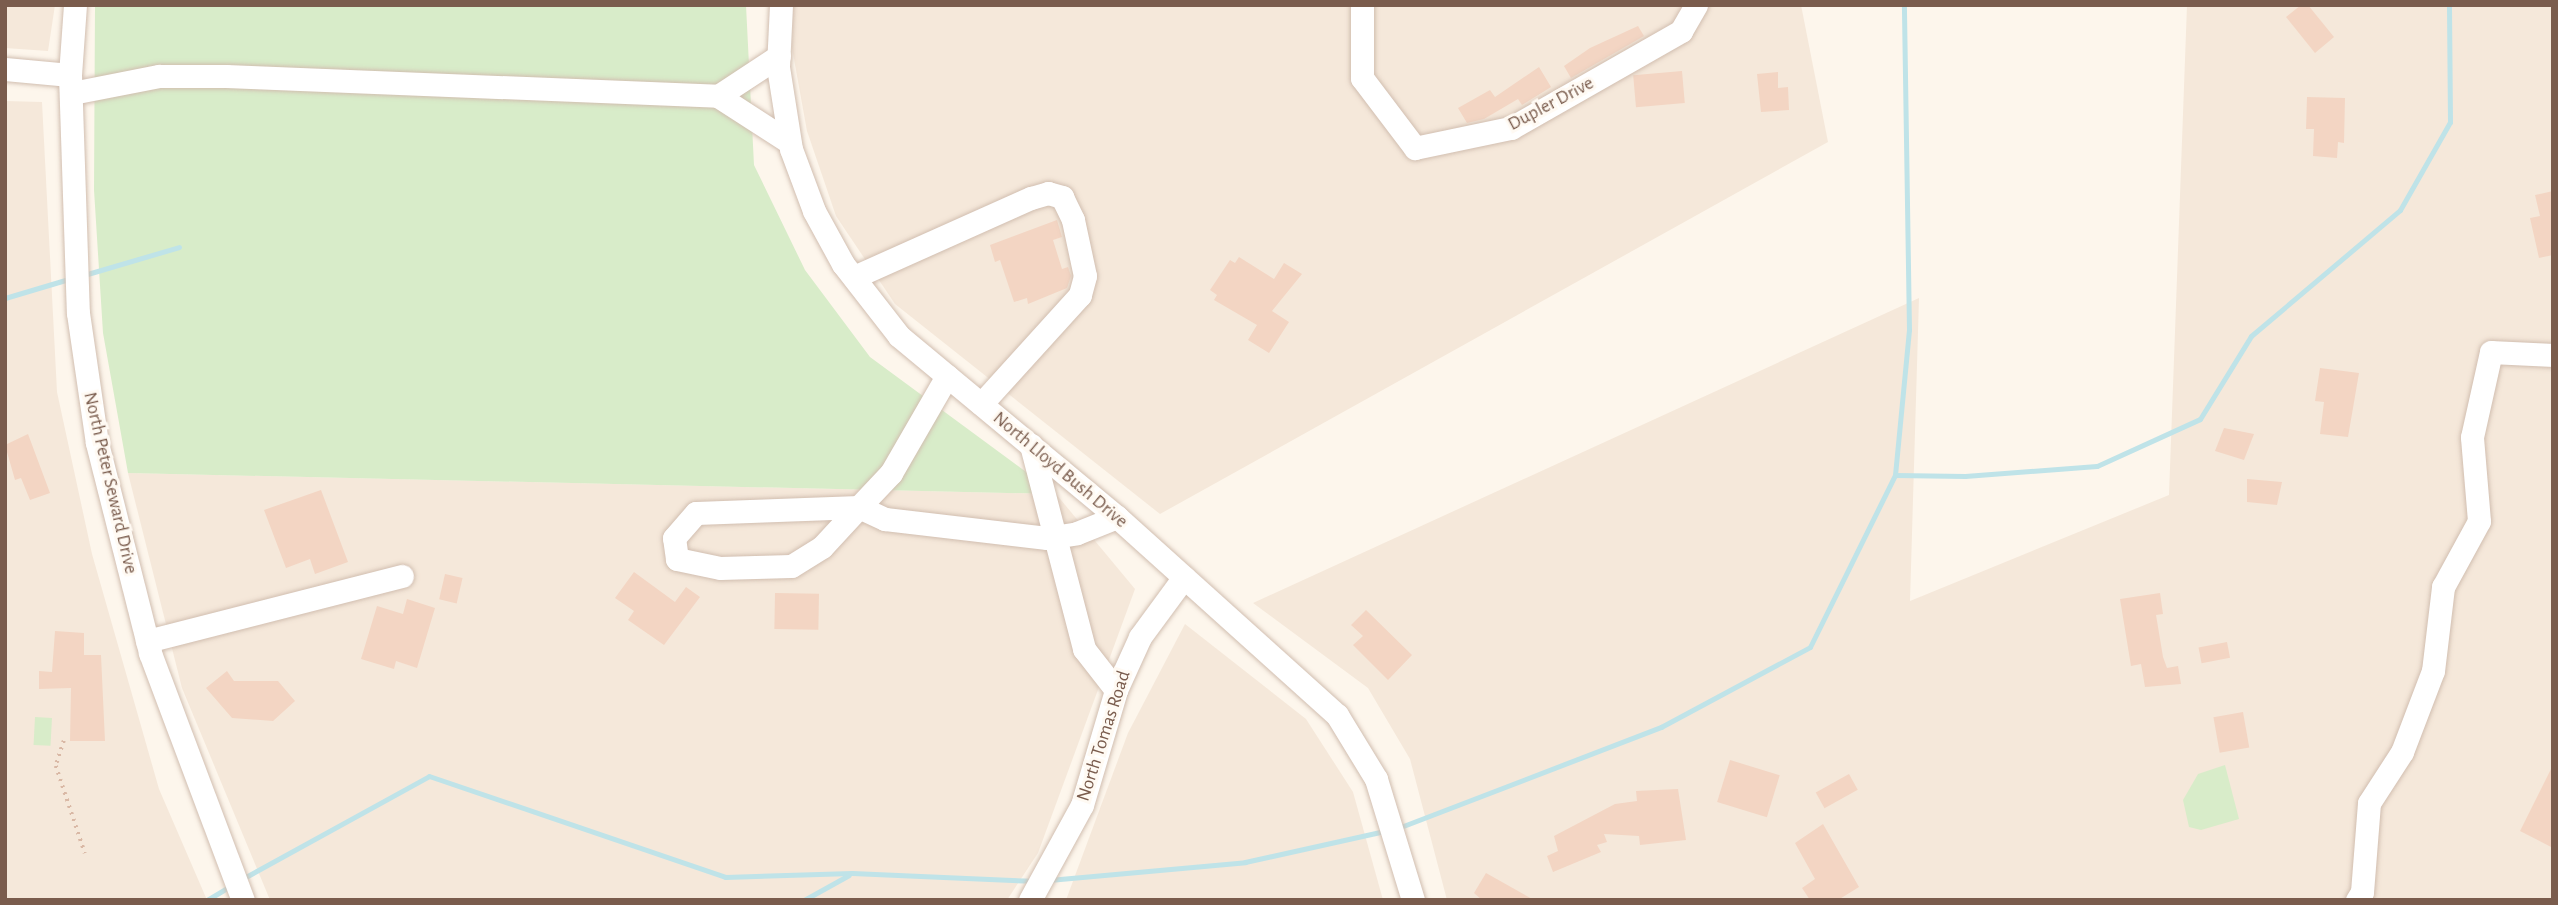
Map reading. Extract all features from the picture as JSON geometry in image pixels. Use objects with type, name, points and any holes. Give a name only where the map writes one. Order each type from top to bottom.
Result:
[{"type":"street","name":"North Peter Seward Drive","points":[[75,5],[71,84],[78,313],[88,391],[147,641],[215,835],[243,900]]},
{"type":"street","name":"North Lloyd Bush Drive","points":[[781,5],[779,56],[789,142],[814,211],[854,278],[899,336],[1117,517],[1337,715],[1376,779],[1413,900]]},
{"type":"street","name":"Dupler Drive","points":[[1362,5],[1362,78],[1415,148],[1511,128],[1681,31],[1696,5]]},
{"type":"street","points":[[718,96],[779,56]]},
{"type":"street","points":[[5,69],[71,84],[159,76],[226,76],[718,96],[789,142]]},
{"type":"street","points":[[854,278],[1031,198],[1048,193],[1062,197],[1073,220],[1082,265],[1080,295],[981,404]]},
{"type":"street","points":[[2357,900],[2362,892],[2369,803],[2407,740],[2433,671],[2443,587],[2479,521],[2472,437],[2490,352],[2553,355]]},
{"type":"street","points":[[947,376],[891,473],[859,507],[822,547],[791,566],[720,568],[677,559],[674,538],[696,513],[859,507],[885,519],[963,531],[1054,537],[1117,517]]},
{"type":"street","points":[[1031,446],[1084,649],[1116,691]]},
{"type":"street","points":[[147,641],[402,576]]},
{"type":"street","name":"North Tomas Road","points":[[1030,900],[1082,805],[1116,691],[1140,636],[1184,576]]},
{"type":"path","points":[[65,741],[56,766],[85,853]]},
{"type":"shaded area","points":[[5,5],[55,5],[48,51],[5,48]]},
{"type":"shaded area","points":[[793,5],[1801,5],[1828,142],[1160,514],[895,304],[836,216],[807,131],[792,48]]},
{"type":"shaded area","points":[[2187,5],[2553,5],[2553,900],[1447,900],[1410,759],[1368,688],[1253,603],[1919,298],[1910,601],[2169,495]]},
{"type":"shaded area","points":[[5,101],[42,102],[57,392],[92,554],[159,789],[207,900],[5,900]]},
{"type":"shaded area","points":[[128,473],[1056,494],[1135,589],[1038,853],[1007,900],[270,900],[182,688]]},
{"type":"shaded area","points":[[1185,624],[1306,719],[1353,792],[1383,900],[1066,900],[1128,733]]},
{"type":"green space","points":[[95,5],[746,5],[754,165],[805,270],[870,357],[1056,494],[128,473],[103,333],[94,190]]},
{"type":"green space","points":[[35,717],[52,718],[51,746],[34,745]]},
{"type":"green space","points":[[2225,765],[2239,819],[2201,830],[2189,827],[2183,800],[2198,774]]},
{"type":"building","points":[[2301,5],[2308,5],[2334,37],[2315,53],[2286,17]]},
{"type":"building","points":[[1638,26],[1644,36],[1571,78],[1564,66],[1590,48]]},
{"type":"building","points":[[1539,67],[1551,87],[1522,105],[1518,99],[1484,119],[1467,123],[1458,108],[1490,90],[1495,97]]},
{"type":"building","points":[[1682,71],[1685,103],[1636,107],[1633,75]]},
{"type":"building","points":[[1778,72],[1778,88],[1788,87],[1789,110],[1761,112],[1757,74]]},
{"type":"building","points":[[2307,97],[2345,98],[2344,143],[2338,142],[2337,158],[2313,156],[2314,129],[2306,129]]},
{"type":"building","points":[[2553,191],[2553,255],[2539,258],[2530,218],[2540,216],[2535,195]]},
{"type":"building","points":[[1057,220],[1062,237],[1053,240],[1062,269],[1068,267],[1071,276],[1067,288],[1028,304],[1027,298],[1014,302],[1000,260],[995,262],[990,245]]},
{"type":"building","points":[[1239,257],[1274,279],[1284,263],[1302,274],[1272,311],[1289,322],[1269,353],[1248,340],[1257,325],[1214,300],[1217,295],[1210,290],[1230,260],[1235,263]]},
{"type":"building","points":[[2320,368],[2359,373],[2348,437],[2320,434],[2324,402],[2315,401]]},
{"type":"building","points":[[2224,428],[2254,434],[2244,460],[2215,451]]},
{"type":"building","points":[[28,434],[50,493],[30,500],[21,478],[15,480],[5,445]]},
{"type":"building","points":[[2247,479],[2282,482],[2277,505],[2247,502]]},
{"type":"building","points":[[321,490],[348,562],[315,574],[310,559],[286,568],[264,510]]},
{"type":"building","points":[[634,572],[675,602],[686,587],[700,597],[664,645],[628,620],[634,611],[615,598]]},
{"type":"building","points":[[445,574],[463,578],[457,603],[439,599]]},
{"type":"building","points":[[775,593],[819,594],[818,630],[774,629]]},
{"type":"building","points":[[2160,593],[2163,614],[2156,615],[2163,657],[2167,668],[2178,666],[2181,684],[2145,687],[2141,664],[2131,666],[2120,599]]},
{"type":"building","points":[[407,599],[435,608],[417,668],[396,661],[394,669],[361,659],[377,606],[403,614]]},
{"type":"building","points":[[1366,610],[1412,655],[1388,680],[1353,645],[1363,636],[1351,625]]},
{"type":"building","points":[[55,631],[84,633],[84,655],[101,655],[105,741],[70,741],[71,688],[39,689],[39,671],[52,672]]},
{"type":"building","points":[[2227,642],[2230,658],[2202,663],[2199,648]]},
{"type":"building","points":[[227,671],[234,681],[278,681],[295,701],[273,721],[232,718],[206,688]]},
{"type":"building","points":[[2243,712],[2249,747],[2220,753],[2213,717]]},
{"type":"building","points":[[1730,760],[1780,775],[1767,817],[1717,802]]},
{"type":"building","points":[[2553,765],[2553,848],[2520,831]]},
{"type":"building","points":[[1849,774],[1858,790],[1824,808],[1816,792]]},
{"type":"building","points":[[1678,789],[1686,840],[1640,845],[1639,836],[1604,834],[1607,842],[1597,845],[1601,852],[1553,872],[1547,856],[1558,851],[1554,836],[1615,804],[1637,801],[1636,791]]},
{"type":"building","points":[[1823,824],[1859,887],[1838,900],[1810,900],[1802,888],[1815,879],[1795,843]]},
{"type":"building","points":[[1486,873],[1534,900],[1482,900],[1474,893]]},
{"type":"waterway","points":[[1398,828],[1661,727],[1810,647],[1895,475],[1909,330],[1904,5]]},
{"type":"waterway","points":[[1895,475],[1965,476],[2097,466],[2200,419],[2251,336],[2400,210],[2450,122],[2449,5]]},
{"type":"waterway","points":[[84,275],[179,247]]},
{"type":"waterway","points":[[5,298],[72,278]]},
{"type":"waterway","points":[[242,879],[429,776],[725,877],[852,873],[1032,881]]},
{"type":"waterway","points":[[1049,880],[1245,862],[1385,831]]},
{"type":"waterway","points":[[804,900],[849,875]]},
{"type":"waterway","points":[[207,900],[230,886]]}]
